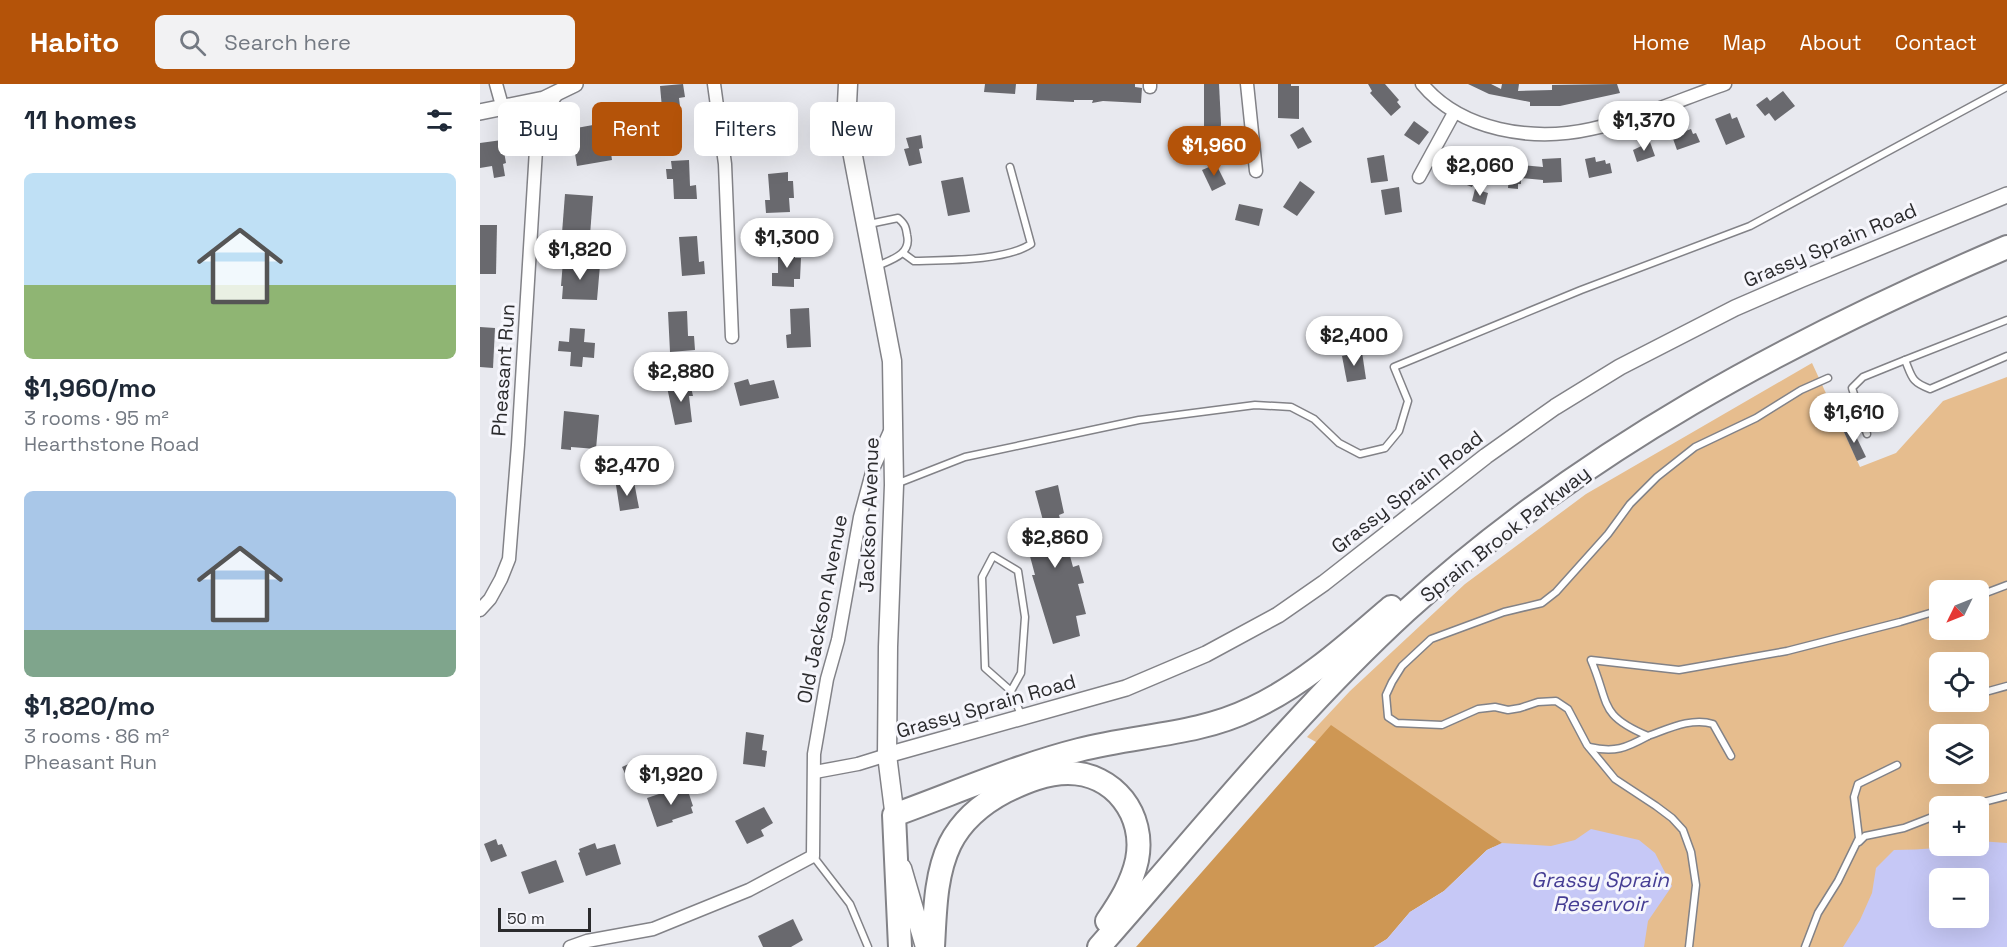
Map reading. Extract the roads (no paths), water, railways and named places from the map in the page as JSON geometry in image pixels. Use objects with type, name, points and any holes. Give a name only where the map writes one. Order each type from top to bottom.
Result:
[{"type":"highway","name":"Sprain Brook Parkway","points":[[1099,947],[1276,744],[1363,653],[1439,582],[1546,497],[1603,457],[1662,421],[1782,353],[1904,293],[2007,247]]},
{"type":"highway","points":[[900,947],[894,815],[1064,754],[1213,723],[1252,709],[1288,688],[1317,667],[1452,558],[1546,497]]},
{"type":"highway","points":[[933,947],[939,881],[947,851],[957,832],[972,815],[1003,793],[1039,778],[1065,773],[1090,776],[1111,787],[1128,805],[1138,830],[1138,851],[1134,873],[1121,900],[1090,947]]},
{"type":"main road","name":"Jackson Avenue","points":[[848,84],[847,104],[852,151],[892,360],[894,485],[887,755],[902,868],[925,947]]},
{"type":"street","points":[[496,84],[501,102]]},
{"type":"street","points":[[530,102],[544,99],[561,88],[575,84]]},
{"type":"street","points":[[714,84],[724,164],[732,337]]},
{"type":"street","points":[[1247,84],[1257,171]]},
{"type":"street","points":[[1422,84],[1433,97],[1454,113],[1489,127],[1527,133],[1590,129],[1689,90],[1725,84]]},
{"type":"street","name":"Pheasant Run","points":[[480,610],[490,599],[509,560],[537,134],[542,117],[561,88]]},
{"type":"street","points":[[480,112],[498,109]]},
{"type":"street","points":[[1419,177],[1454,113]]},
{"type":"street","name":"Grassy Sprain Road","points":[[815,772],[858,764],[1126,688],[1206,654],[1287,608],[1324,583],[1486,456],[1555,407],[1620,368],[1735,308],[1812,274],[2007,195]]},
{"type":"street","name":"Old Jackson Avenue","points":[[813,856],[814,754],[827,679],[838,640],[860,517],[873,468],[894,423]]},
{"type":"street","points":[[570,947],[586,941],[653,928],[749,890],[813,856]]},
{"type":"lane","points":[[894,485],[965,457],[1139,420],[1255,405],[1291,407],[1314,420],[1339,443],[1360,454],[1386,448],[1399,431],[1408,401],[1394,366],[1581,290],[1750,226],[2007,87]]},
{"type":"lane","points":[[903,253],[914,261],[997,256],[1022,250],[1031,244],[1010,167]]},
{"type":"lane","points":[[866,224],[898,218],[905,224],[909,243],[903,253],[875,267]]},
{"type":"lane","points":[[1868,434],[1852,388],[1863,377],[2007,320]]},
{"type":"lane","points":[[1905,360],[1917,384],[1930,389],[2007,356]]},
{"type":"lane","points":[[1689,947],[1696,885],[1691,852],[1683,830],[1664,812],[1615,778],[1588,747],[1568,709],[1556,701],[1538,702],[1508,710],[1495,707],[1478,709],[1442,725],[1397,723],[1388,717],[1386,695],[1402,666],[1431,639],[1504,612],[1542,603],[1556,592],[1608,534],[1630,504],[1657,477],[1695,447],[1756,418],[1801,390],[1827,378]]},
{"type":"lane","points":[[1011,691],[1021,673],[1025,617],[1018,572],[993,556],[982,577],[985,668],[1011,691],[1022,717]]},
{"type":"lane","points":[[1989,592],[2007,585]]},
{"type":"lane","points":[[1648,736],[1627,728],[1610,713],[1591,660],[1679,670],[1787,651],[1929,613]]},
{"type":"lane","points":[[1989,691],[2007,686]]},
{"type":"lane","points":[[1588,747],[1606,751],[1626,748],[1648,736],[1701,720],[1713,724],[1731,756]]},
{"type":"lane","points":[[1805,947],[1818,914],[1838,881],[1859,838],[1854,797],[1858,784],[1897,765]]},
{"type":"lane","points":[[1989,801],[2007,796]]},
{"type":"lane","points":[[1856,844],[1865,836],[1904,828],[1929,818]]},
{"type":"lane","points":[[813,856],[850,904],[868,947]]},
{"type":"water","name":"Grassy Sprain Reservoir","points":[[1591,829],[1639,840],[1655,853],[1672,886],[1648,921],[1644,947],[1374,947],[1387,939],[1410,912],[1444,891],[1487,850],[1502,843],[1551,846],[1575,840]]},
{"type":"water","points":[[1989,842],[2007,843],[2007,947],[1843,947],[1860,920],[1872,893],[1876,868],[1894,850],[1929,848],[1929,856],[1989,856]]}]
